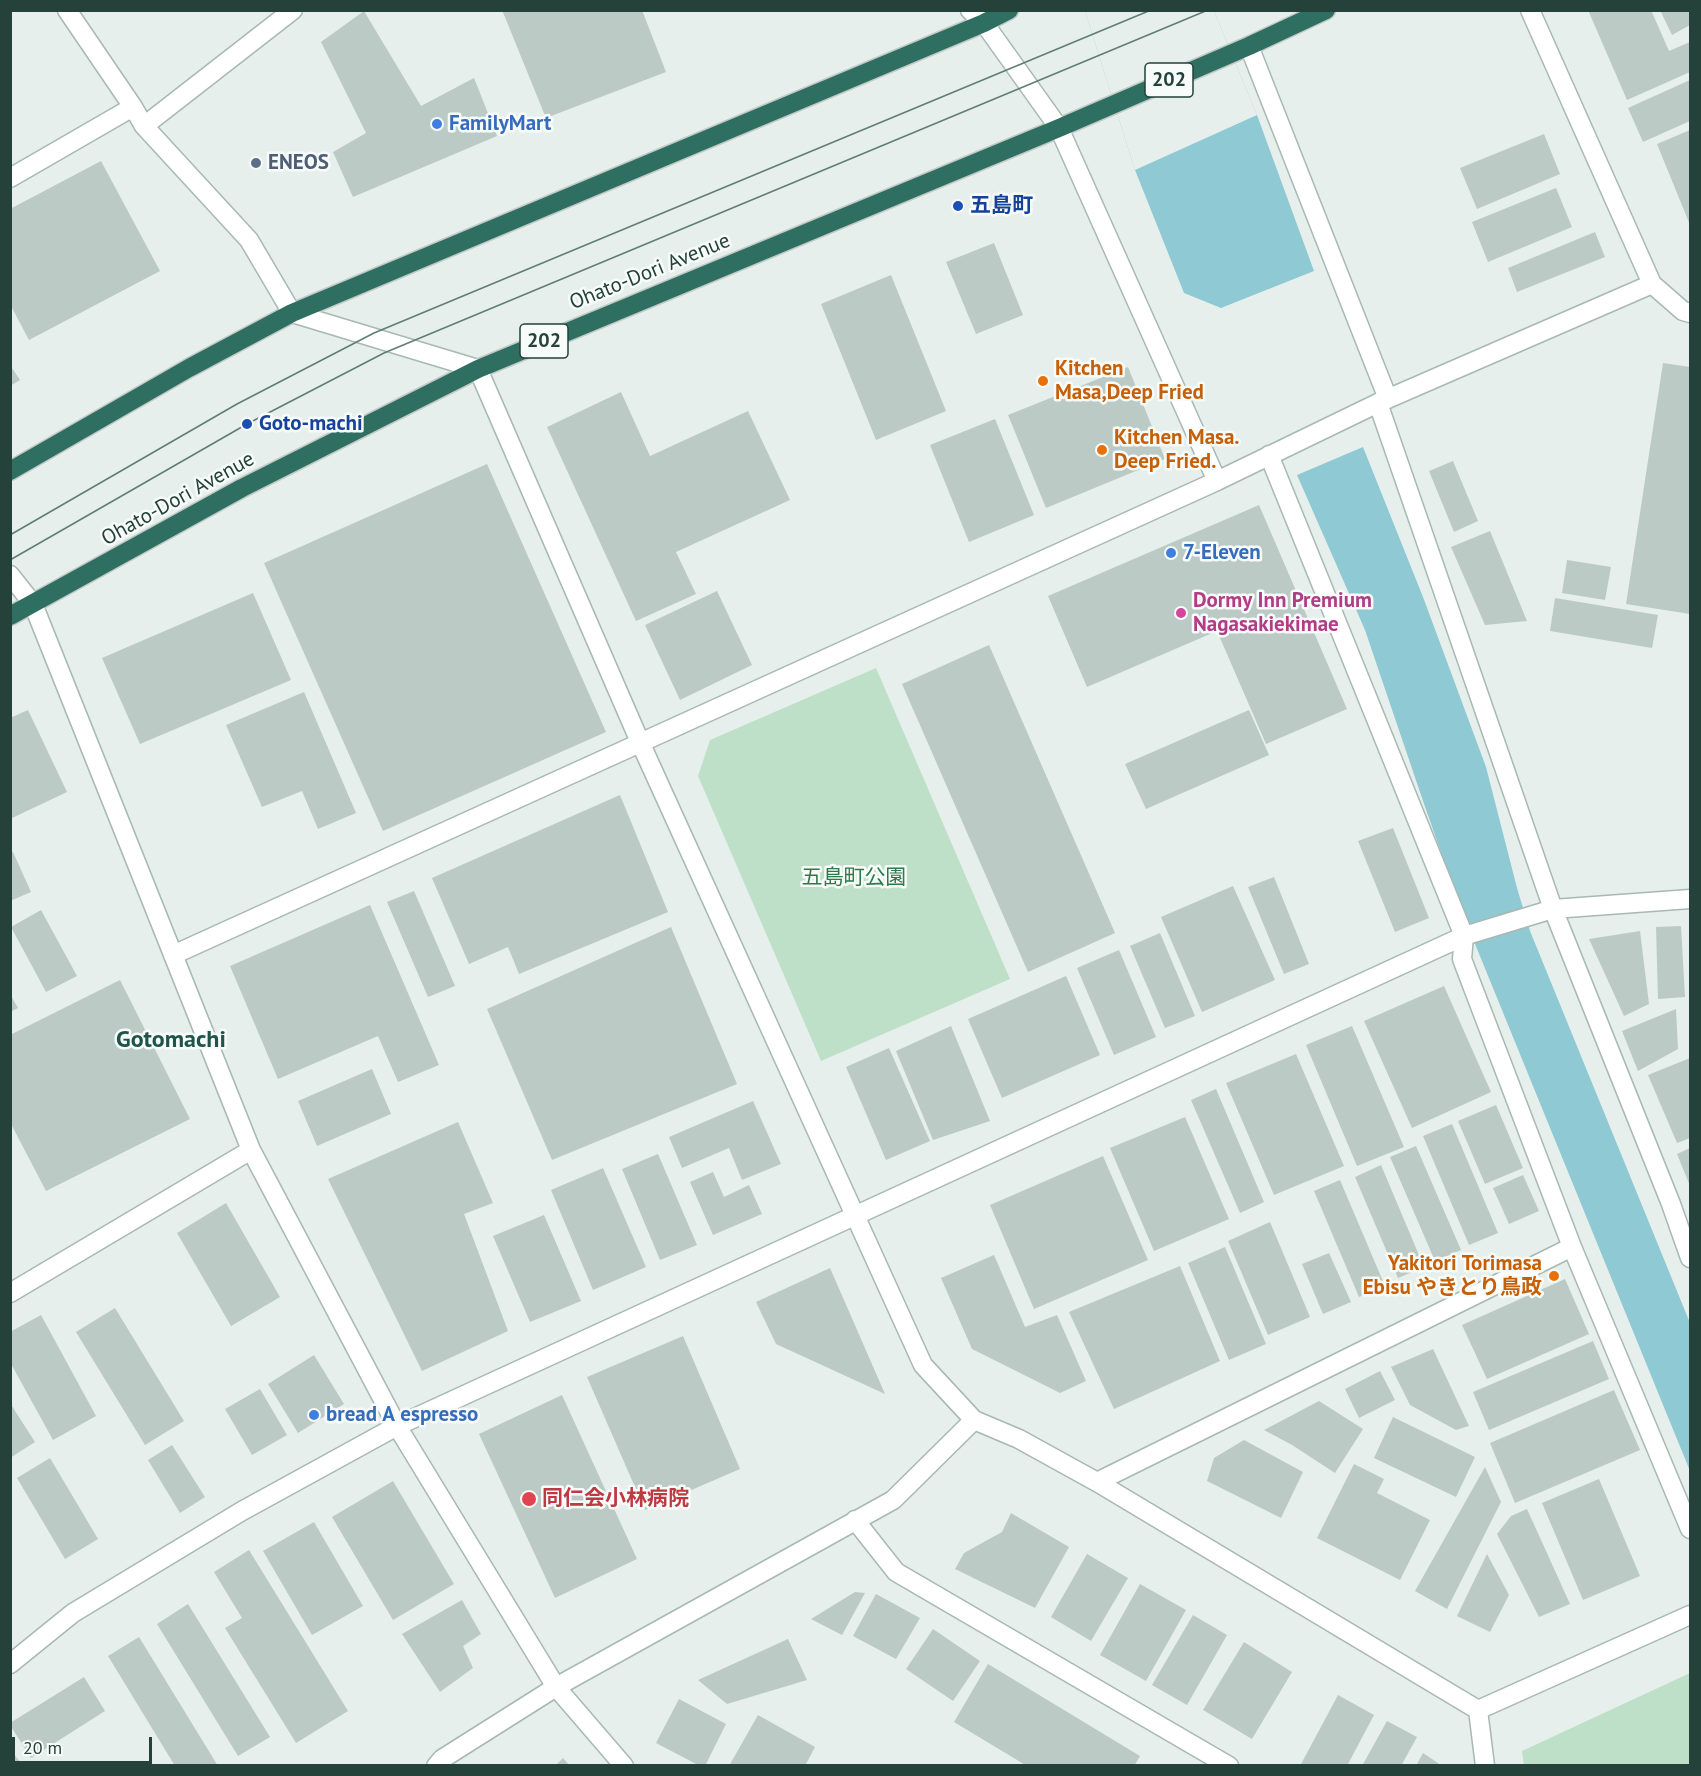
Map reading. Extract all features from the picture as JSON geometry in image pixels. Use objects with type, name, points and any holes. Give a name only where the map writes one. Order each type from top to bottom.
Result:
[{"type":"highway","points":[[10,471],[189,368],[292,314],[977,17],[1009,10]]},
{"type":"highway","name":"Ohato-Dori Avenue","points":[[10,616],[242,488],[478,369],[1059,128],[1326,10]]},
{"type":"street","points":[[67,10],[144,126],[249,240],[292,314],[478,369],[640,742],[923,1365],[974,1420],[1019,1439],[1097,1482],[1478,1710]]},
{"type":"street","points":[[144,126],[293,10]]},
{"type":"street","points":[[1530,10],[1653,284],[1683,311],[1690,313]]},
{"type":"street","points":[[977,17],[1059,128],[1217,480]]},
{"type":"street","points":[[1243,48],[1383,401],[1553,909],[1671,1204],[1690,1258]]},
{"type":"street","points":[[10,178],[133,107]]},
{"type":"street","points":[[173,955],[1217,480],[1383,401],[1653,284]]},
{"type":"street","points":[[1269,454],[1464,936],[1462,959],[1572,1248],[1690,1529]]},
{"type":"street","points":[[10,575],[33,604],[250,1150],[397,1426],[556,1687],[624,1766]]},
{"type":"street","points":[[10,1664],[73,1613],[242,1511],[397,1426],[1464,936],[1553,909],[1690,899]]},
{"type":"street","points":[[10,1293],[250,1150]]},
{"type":"street","points":[[1097,1482],[1572,1248]]},
{"type":"street","points":[[436,1766],[442,1759],[556,1687],[893,1500],[974,1420]]},
{"type":"street","points":[[855,1520],[896,1572],[1201,1759],[1229,1766]]},
{"type":"street","points":[[1478,1710],[1690,1615]]},
{"type":"street","points":[[1478,1710],[1485,1766]]},
{"type":"green space","name":"五島町公園","points":[[876,668],[1010,979],[821,1061],[698,776],[710,740]]},
{"type":"green space","points":[[1690,1673],[1690,1765],[1524,1765],[1522,1751]]},
{"type":"water","points":[[1085,11],[1214,11],[1257,115],[1314,271],[1221,308],[1184,293],[1135,170]]},
{"type":"water","points":[[1363,447],[1423,597],[1486,767],[1530,931],[1690,1323],[1690,1471],[1462,912],[1365,630],[1297,475]]},
{"type":"pier","points":[[1085,11],[1214,11],[1257,115],[1135,170]]},
{"type":"building","points":[[502,10],[642,10],[666,72],[546,118]]},
{"type":"building","points":[[1588,10],[1651,10],[1669,51],[1690,42],[1690,72],[1627,100]]},
{"type":"building","points":[[1660,10],[1690,10],[1690,25],[1672,35]]},
{"type":"building","points":[[364,11],[421,106],[474,78],[497,136],[353,197],[333,152],[366,133],[321,42]]},
{"type":"building","points":[[1690,80],[1690,121],[1643,142],[1628,108]]},
{"type":"building","points":[[1690,130],[1690,225],[1657,144]]},
{"type":"building","points":[[1544,134],[1560,174],[1477,209],[1460,168]]},
{"type":"building","points":[[101,161],[160,271],[29,340],[10,304],[10,209]]},
{"type":"building","points":[[1556,188],[1572,227],[1488,262],[1472,222]]},
{"type":"building","points":[[1595,232],[1605,257],[1517,292],[1508,268]]},
{"type":"building","points":[[994,243],[1023,315],[976,334],[946,262]]},
{"type":"building","points":[[891,275],[946,411],[876,440],[821,304]]},
{"type":"building","points":[[1663,363],[1690,367],[1690,614],[1626,604]]},
{"type":"building","points":[[10,365],[20,380],[10,386]]},
{"type":"building","points":[[1128,367],[1165,459],[1046,508],[1008,415]]},
{"type":"building","points":[[621,392],[650,456],[748,411],[790,500],[676,552],[696,594],[636,621],[547,427]]},
{"type":"building","points":[[995,419],[1034,515],[969,542],[930,445]]},
{"type":"building","points":[[1453,461],[1478,521],[1454,532],[1429,471]]},
{"type":"building","points":[[487,464],[606,732],[383,831],[264,563]]},
{"type":"building","name":"Dormy Inn Premium Nagasakiekimae","points":[[1259,505],[1347,709],[1266,744],[1217,631],[1087,687],[1048,596]]},
{"type":"building","points":[[1490,531],[1527,621],[1485,625],[1451,547]]},
{"type":"building","points":[[1567,560],[1611,567],[1605,600],[1562,593]]},
{"type":"building","points":[[717,591],[752,665],[680,700],[645,625]]},
{"type":"building","points":[[253,593],[291,680],[140,744],[102,658]]},
{"type":"building","points":[[1555,598],[1658,615],[1652,648],[1550,631]]},
{"type":"building","points":[[989,645],[1115,933],[1028,972],[902,684]]},
{"type":"building","points":[[304,692],[356,813],[318,829],[302,791],[262,807],[226,725]]},
{"type":"building","points":[[28,710],[67,792],[10,819],[10,718]]},
{"type":"building","points":[[1249,710],[1269,755],[1146,809],[1125,764]]},
{"type":"building","points":[[620,795],[668,912],[519,974],[508,947],[469,964],[432,878]]},
{"type":"building","points":[[1393,828],[1429,918],[1395,932],[1358,841]]},
{"type":"building","points":[[13,852],[31,892],[10,901],[10,853]]},
{"type":"building","points":[[1274,877],[1309,964],[1284,974],[1248,887]]},
{"type":"building","points":[[1233,886],[1275,980],[1202,1012],[1161,917]]},
{"type":"building","points":[[414,891],[455,986],[428,997],[387,902]]},
{"type":"building","points":[[370,905],[439,1065],[398,1082],[378,1036],[278,1079],[230,966]]},
{"type":"building","points":[[41,910],[77,976],[46,992],[11,927]]},
{"type":"building","points":[[1681,926],[1685,997],[1658,999],[1656,927]]},
{"type":"building","points":[[671,927],[737,1084],[552,1160],[487,1009]]},
{"type":"building","points":[[1640,931],[1649,1004],[1624,1016],[1589,939]]},
{"type":"building","points":[[1160,933],[1195,1016],[1165,1028],[1130,946]]},
{"type":"building","points":[[1119,950],[1156,1037],[1114,1055],[1077,968]]},
{"type":"building","points":[[1066,976],[1100,1055],[1002,1098],[968,1019]]},
{"type":"building","points":[[120,980],[190,1119],[46,1191],[10,1122],[10,1035]]},
{"type":"building","points":[[1444,986],[1491,1092],[1412,1128],[1364,1021]]},
{"type":"building","points":[[10,994],[18,1008],[10,1012]]},
{"type":"building","points":[[1676,1009],[1678,1049],[1638,1071],[1622,1031]]},
{"type":"building","points":[[951,1026],[990,1121],[933,1140],[896,1051]]},
{"type":"building","points":[[1352,1026],[1404,1147],[1357,1166],[1306,1045]]},
{"type":"building","points":[[889,1048],[930,1141],[886,1160],[846,1067]]},
{"type":"building","points":[[1296,1054],[1344,1166],[1274,1195],[1226,1083]]},
{"type":"building","points":[[1690,1058],[1690,1138],[1677,1143],[1648,1075]]},
{"type":"building","points":[[372,1069],[391,1114],[317,1146],[298,1101]]},
{"type":"building","points":[[1216,1089],[1264,1202],[1240,1213],[1191,1100]]},
{"type":"building","points":[[753,1101],[781,1164],[742,1180],[729,1148],[682,1168],[669,1137]]},
{"type":"building","points":[[1496,1105],[1523,1168],[1485,1184],[1458,1121]]},
{"type":"building","points":[[1185,1117],[1229,1219],[1154,1251],[1110,1148]]},
{"type":"building","points":[[458,1122],[493,1203],[464,1214],[508,1331],[422,1371],[328,1179]]},
{"type":"building","points":[[1452,1124],[1498,1233],[1469,1245],[1423,1136]]},
{"type":"building","points":[[1416,1146],[1461,1250],[1435,1261],[1390,1157]]},
{"type":"building","points":[[1690,1148],[1690,1186],[1677,1154]]},
{"type":"building","points":[[658,1154],[697,1245],[660,1260],[622,1169]]},
{"type":"building","points":[[1103,1156],[1148,1260],[1034,1309],[990,1205]]},
{"type":"building","points":[[1381,1165],[1424,1267],[1398,1278],[1355,1177]]},
{"type":"building","points":[[603,1168],[646,1267],[593,1290],[551,1190]]},
{"type":"building","points":[[713,1172],[724,1197],[749,1185],[762,1214],[713,1235],[690,1182]]},
{"type":"building","points":[[1523,1175],[1539,1211],[1509,1224],[1493,1188]]},
{"type":"building","points":[[1340,1180],[1385,1286],[1359,1297],[1314,1191]]},
{"type":"building","points":[[226,1203],[280,1297],[231,1326],[177,1233]]},
{"type":"building","points":[[544,1215],[581,1301],[530,1322],[493,1236]]},
{"type":"building","points":[[1270,1222],[1310,1317],[1268,1335],[1228,1241]]},
{"type":"building","points":[[1225,1247],[1266,1344],[1229,1360],[1188,1263]]},
{"type":"building","points":[[1329,1253],[1351,1302],[1323,1314],[1302,1264]]},
{"type":"building","points":[[994,1255],[1025,1327],[1057,1315],[1086,1381],[1060,1393],[972,1349],[941,1278]]},
{"type":"building","points":[[1180,1266],[1220,1361],[1114,1409],[1069,1312]]},
{"type":"building","points":[[830,1268],[885,1394],[776,1344],[756,1302]]},
{"type":"building","points":[[1565,1279],[1589,1334],[1487,1379],[1462,1325]]},
{"type":"building","points":[[115,1308],[184,1421],[145,1445],[76,1332]]},
{"type":"building","points":[[41,1315],[96,1416],[53,1440],[10,1362],[10,1332]]},
{"type":"building","points":[[683,1336],[740,1469],[645,1510],[587,1377]]},
{"type":"building","points":[[1593,1341],[1609,1379],[1489,1430],[1473,1392]]},
{"type":"building","points":[[1433,1349],[1469,1426],[1456,1430],[1410,1405],[1391,1367]]},
{"type":"building","points":[[314,1355],[344,1404],[298,1433],[268,1384]]},
{"type":"building","points":[[1380,1371],[1395,1400],[1359,1418],[1345,1389]]},
{"type":"building","points":[[260,1389],[287,1435],[252,1455],[225,1409]]},
{"type":"building","points":[[1614,1390],[1640,1450],[1515,1503],[1490,1443]]},
{"type":"building","points":[[562,1395],[637,1559],[555,1598],[479,1434]]},
{"type":"building","points":[[1319,1401],[1363,1429],[1335,1473],[1264,1430]]},
{"type":"building","points":[[10,1403],[35,1442],[10,1458]]},
{"type":"building","points":[[1393,1417],[1475,1457],[1456,1497],[1374,1458]]},
{"type":"building","points":[[1244,1440],[1303,1472],[1281,1518],[1207,1481],[1214,1458]]},
{"type":"building","points":[[172,1445],[205,1497],[180,1513],[148,1460]]},
{"type":"building","points":[[50,1458],[98,1539],[65,1559],[17,1478]]},
{"type":"building","points":[[1354,1464],[1384,1479],[1377,1493],[1430,1520],[1400,1580],[1317,1538]]},
{"type":"building","points":[[1485,1467],[1501,1502],[1447,1609],[1415,1591]]},
{"type":"building","points":[[1599,1479],[1640,1576],[1583,1600],[1542,1503]]},
{"type":"building","points":[[393,1481],[454,1584],[393,1620],[332,1517]]},
{"type":"building","points":[[1527,1509],[1570,1604],[1539,1617],[1497,1534],[1511,1516]]},
{"type":"building","points":[[1011,1513],[1069,1547],[1035,1608],[955,1569],[964,1553],[1002,1532]]},
{"type":"building","points":[[314,1522],[363,1606],[312,1635],[263,1551]]},
{"type":"building","points":[[249,1550],[348,1711],[296,1743],[225,1628],[242,1618],[214,1572]]},
{"type":"building","points":[[1087,1554],[1128,1578],[1091,1641],[1051,1617]]},
{"type":"building","points":[[1487,1554],[1509,1595],[1490,1632],[1457,1616]]},
{"type":"building","points":[[1140,1584],[1186,1610],[1146,1681],[1100,1655]]},
{"type":"building","points":[[855,1592],[865,1593],[842,1635],[811,1619]]},
{"type":"building","points":[[876,1594],[920,1618],[896,1659],[853,1636]]},
{"type":"building","points":[[462,1600],[481,1634],[463,1646],[473,1668],[440,1692],[402,1634]]},
{"type":"building","points":[[188,1604],[270,1737],[238,1756],[157,1624]]},
{"type":"building","points":[[1193,1615],[1227,1635],[1187,1705],[1152,1685]]},
{"type":"building","points":[[933,1629],[980,1661],[953,1701],[906,1669]]},
{"type":"building","points":[[139,1637],[218,1766],[175,1766],[108,1656]]},
{"type":"building","points":[[788,1639],[807,1680],[727,1704],[698,1680]]},
{"type":"building","points":[[1244,1642],[1292,1672],[1252,1739],[1203,1710]]},
{"type":"building","points":[[988,1664],[1140,1756],[1134,1766],[1027,1766],[954,1722]]},
{"type":"building","points":[[84,1677],[105,1711],[31,1758],[10,1723]]},
{"type":"building","points":[[1338,1695],[1374,1715],[1347,1766],[1300,1766]]},
{"type":"building","points":[[679,1699],[726,1724],[705,1766],[700,1766],[656,1743]]},
{"type":"building","points":[[758,1715],[815,1747],[805,1766],[729,1766]]},
{"type":"building","points":[[1387,1721],[1417,1737],[1401,1766],[1362,1766]]},
{"type":"building","points":[[10,1750],[24,1766],[10,1766]]},
{"type":"building","points":[[1423,1753],[1438,1763],[1439,1766],[1416,1766]]},
{"type":"building","points":[[563,1758],[570,1766],[555,1766]]},
{"type":"tram line","points":[[10,535],[237,404],[374,333],[1151,10]]},
{"type":"tram line","points":[[10,560],[247,424],[384,353],[1208,10]]},
{"type":"place","name":"FamilyMart","points":[[437,124]]},
{"type":"place","name":"ENEOS","points":[[256,163]]},
{"type":"place","name":"五島町","points":[[958,206]]},
{"type":"place","name":"Kitchen Masa,Deep Fried","points":[[1043,381]]},
{"type":"place","name":"Goto-machi","points":[[247,424]]},
{"type":"place","name":"Kitchen Masa. Deep Fried.","points":[[1102,450]]},
{"type":"place","name":"7-Eleven","points":[[1171,553]]},
{"type":"place","name":"Dormy Inn Premium Nagasakiekimae","points":[[1181,613]]},
{"type":"place","name":"Yakitori Torimasa Ebisu やきとり鳥政","points":[[1554,1276]]},
{"type":"place","name":"bread A espresso","points":[[314,1415]]},
{"type":"place","name":"同仁会小林病院","points":[[529,1499]]},
{"type":"district","name":"Gotomachi","points":[[171,1040]]}]
